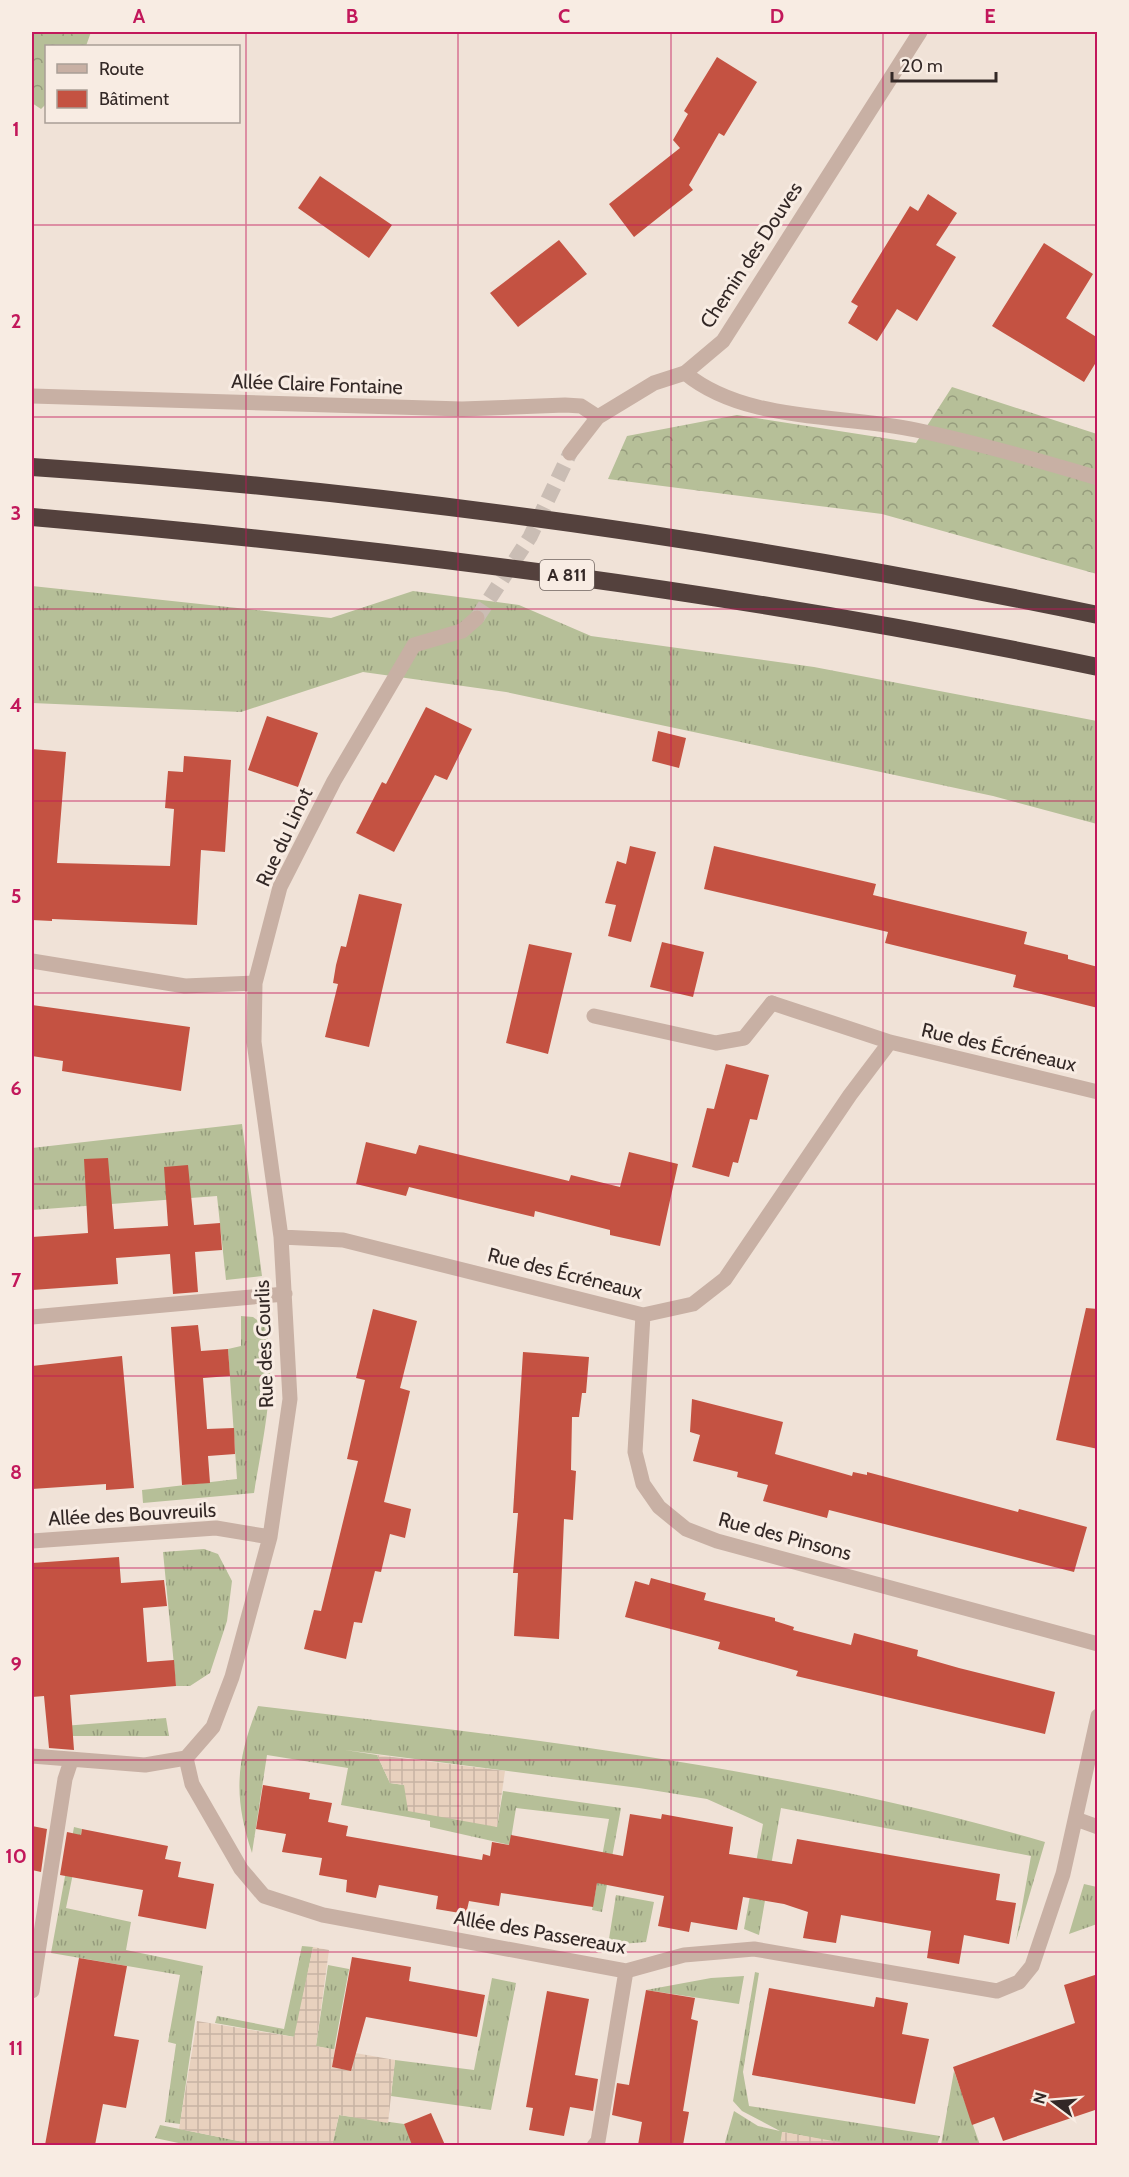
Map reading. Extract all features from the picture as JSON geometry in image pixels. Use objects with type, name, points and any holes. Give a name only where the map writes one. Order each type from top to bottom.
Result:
[{"type":"highway","points":[[32,467],[352,496],[556,522],[820,563],[1098,615]]},
{"type":"highway","name":"A 811","points":[[32,517],[343,546],[593,579],[872,623],[1098,667]]},
{"type":"street","name":"Chemin des Douves","points":[[570,453],[598,417],[654,383],[685,373],[723,341],[920,32]]},
{"type":"street","points":[[685,373],[714,393],[751,406],[914,429],[1007,451],[1098,478]]},
{"type":"street","name":"Allée Claire Fontaine","points":[[32,396],[450,409],[565,405],[581,406],[598,417]]},
{"type":"street","name":"Rue du Linot","points":[[255,983],[280,886],[334,781],[414,645],[462,631],[477,618]]},
{"type":"street","points":[[32,961],[185,986],[255,983]]},
{"type":"street","name":"Rue des Courlis","points":[[186,1758],[213,1726],[232,1677],[270,1537],[290,1399],[281,1237],[254,1042],[255,983]]},
{"type":"street","name":"Rue des Écréneaux","points":[[594,1016],[716,1043],[744,1038],[772,1003],[890,1042],[1098,1092]]},
{"type":"street","name":"Rue des Écréneaux","points":[[281,1237],[343,1240],[643,1315],[693,1304],[725,1279],[850,1095],[890,1042]]},
{"type":"street","points":[[32,1317],[285,1294]]},
{"type":"street","name":"Rue des Pinsons","points":[[643,1315],[635,1452],[643,1484],[659,1507],[686,1529],[717,1541],[1098,1644]]},
{"type":"street","name":"Allée des Bouvreuils","points":[[32,1541],[216,1528],[270,1537]]},
{"type":"street","points":[[1098,1716],[1076,1819],[1098,1827]]},
{"type":"street","points":[[32,1756],[70,1761],[145,1765],[186,1758]]},
{"type":"street","name":"Allée des Passereaux","points":[[186,1758],[192,1784],[241,1869],[264,1896],[328,1917],[626,1971],[684,1955],[754,1949],[997,1991],[1018,1982],[1032,1966],[1063,1874],[1076,1819]]},
{"type":"street","points":[[32,1991],[70,1761]]},
{"type":"street","points":[[594,2145],[598,2141],[626,1971]]},
{"type":"green space","points":[[32,32],[91,32],[86,45],[45,45],[45,105],[41,109],[32,103]]},
{"type":"green space","points":[[952,387],[1097,434],[1097,574],[882,514],[608,479],[627,436],[737,415],[916,443]]},
{"type":"green space","points":[[32,586],[331,618],[413,591],[519,605],[591,636],[814,667],[1097,721],[1097,824],[993,796],[506,692],[363,672],[241,712],[32,703]]},
{"type":"green space","points":[[242,1124],[262,1276],[226,1280],[217,1196],[32,1210],[32,1148]]},
{"type":"green space","points":[[241,1316],[253,1317],[264,1325],[270,1362],[268,1408],[254,1493],[143,1503],[142,1490],[237,1479],[228,1349],[241,1346]]},
{"type":"green space","points":[[204,1549],[218,1554],[232,1581],[227,1621],[210,1673],[190,1686],[176,1686],[163,1552]]},
{"type":"green space","points":[[258,1706],[556,1743],[753,1774],[948,1816],[1045,1842],[1016,1941],[1031,1856],[781,1808],[759,1935],[744,1929],[763,1824],[707,1799],[345,1750],[377,1755],[390,1783],[404,1785],[497,1827],[503,1791],[621,1808],[602,1912],[592,1910],[609,1819],[516,1808],[510,1845],[430,1827],[430,1821],[341,1805],[348,1768],[267,1755],[252,1853],[242,1814],[240,1779],[245,1744]]},
{"type":"green space","points":[[166,1718],[169,1736],[51,1736],[50,1727]]},
{"type":"green space","points":[[74,1827],[82,1829],[66,1908],[131,1922],[126,1950],[203,1966],[180,2124],[165,2122],[176,2044],[168,2042],[180,1975],[51,1953]]},
{"type":"green space","points":[[1084,1884],[1097,1887],[1097,1924],[1069,1934]]},
{"type":"green space","points":[[616,1895],[654,1902],[646,1942],[608,1945]]},
{"type":"green space","points":[[302,1946],[313,1947],[295,2037],[215,2023],[217,2016],[284,2029]]},
{"type":"green space","points":[[328,1965],[349,1969],[334,2050],[316,2046]]},
{"type":"green space","points":[[755,1972],[759,1973],[743,2072],[749,2106],[940,2136],[937,2145],[855,2146],[783,2132],[780,2145],[724,2146],[734,2111],[758,2126],[780,2131],[742,2111],[733,2101]]},
{"type":"green space","points":[[744,1976],[739,2004],[646,1990],[711,1978]]},
{"type":"green space","points":[[492,1978],[516,1983],[491,2110],[391,2096],[395,2060],[474,2070]]},
{"type":"green space","points":[[954,2071],[980,2145],[941,2145]]},
{"type":"green space","points":[[339,2115],[404,2124],[414,2145],[332,2146]]},
{"type":"green space","points":[[160,2125],[259,2145],[188,2145],[155,2138]]},
{"type":"shaded area","points":[[377,1755],[505,1771],[497,1827],[408,1811],[404,1785],[390,1783]]},
{"type":"shaded area","points":[[313,1947],[329,1950],[316,2046],[395,2060],[388,2123],[339,2115],[332,2146],[259,2145],[179,2129],[197,2021],[294,2037]]},
{"type":"shaded area","points":[[783,2132],[855,2145],[780,2145]]},
{"type":"building","points":[[717,57],[757,82],[724,136],[719,133],[689,185],[693,190],[634,237],[609,204],[680,148],[673,140],[688,114],[684,111]]},
{"type":"building","points":[[320,176],[392,225],[369,258],[298,208]]},
{"type":"building","points":[[928,194],[957,213],[936,245],[956,257],[917,321],[897,309],[877,341],[848,323],[858,306],[851,302],[910,206],[918,211]]},
{"type":"building","points":[[559,240],[587,274],[518,327],[490,293]]},
{"type":"building","points":[[1044,243],[1093,274],[1066,318],[1098,338],[1098,359],[1084,382],[992,326]]},
{"type":"building","points":[[426,707],[472,729],[447,780],[435,775],[394,852],[356,833],[382,782],[386,784]]},
{"type":"building","points":[[267,716],[318,733],[298,787],[248,770]]},
{"type":"building","points":[[658,731],[686,738],[679,768],[652,761]]},
{"type":"building","points":[[32,749],[66,752],[57,863],[170,866],[174,809],[165,808],[168,771],[183,772],[184,756],[231,760],[225,852],[201,850],[197,925],[32,920]]},
{"type":"building","points":[[630,846],[656,852],[631,942],[608,936],[616,905],[605,903],[617,861],[626,864]]},
{"type":"building","points":[[714,846],[876,884],[873,895],[1027,932],[1024,944],[1068,955],[1068,959],[1098,967],[1098,1008],[1013,987],[1016,975],[885,943],[888,932],[704,889]]},
{"type":"building","points":[[359,894],[402,904],[369,1047],[325,1037],[338,984],[333,983],[336,965],[341,946],[346,947]]},
{"type":"building","points":[[662,942],[704,952],[693,997],[650,987]]},
{"type":"building","points":[[529,944],[572,953],[548,1054],[506,1043]]},
{"type":"building","points":[[32,1005],[190,1027],[181,1091],[62,1071],[63,1061],[32,1056]]},
{"type":"building","points":[[726,1064],[769,1075],[757,1120],[750,1119],[738,1163],[733,1162],[729,1177],[692,1167],[707,1108],[714,1109]]},
{"type":"building","points":[[366,1142],[416,1154],[419,1145],[569,1181],[571,1175],[620,1187],[629,1152],[678,1164],[660,1246],[610,1235],[610,1230],[535,1211],[534,1217],[409,1187],[406,1196],[356,1184]]},
{"type":"building","points":[[108,1158],[114,1229],[168,1226],[164,1167],[188,1165],[194,1225],[220,1223],[222,1250],[195,1252],[198,1292],[173,1294],[170,1254],[116,1258],[118,1284],[32,1290],[32,1237],[88,1233],[84,1159]]},
{"type":"building","points":[[1086,1308],[1098,1309],[1098,1449],[1056,1440]]},
{"type":"building","points":[[373,1309],[417,1321],[400,1388],[410,1391],[384,1502],[411,1509],[405,1538],[390,1534],[381,1572],[375,1571],[362,1623],[354,1622],[346,1659],[304,1649],[314,1610],[321,1611],[358,1461],[347,1459],[365,1380],[356,1378]]},
{"type":"building","points":[[198,1325],[201,1351],[228,1349],[230,1376],[203,1378],[207,1429],[234,1428],[235,1454],[208,1456],[210,1483],[182,1485],[171,1327]]},
{"type":"building","points":[[523,1352],[589,1357],[586,1393],[582,1393],[579,1417],[572,1417],[571,1470],[576,1471],[573,1520],[564,1519],[559,1639],[514,1636],[518,1573],[513,1573],[518,1513],[513,1513]]},
{"type":"building","points":[[122,1356],[134,1488],[106,1490],[106,1484],[32,1489],[32,1366]]},
{"type":"building","points":[[692,1399],[783,1422],[775,1454],[852,1476],[853,1472],[867,1475],[867,1472],[1018,1512],[1019,1509],[1087,1527],[1074,1572],[829,1510],[827,1518],[763,1501],[768,1485],[737,1477],[738,1472],[693,1461],[700,1435],[690,1432]]},
{"type":"building","points":[[119,1557],[121,1583],[164,1580],[167,1606],[143,1608],[147,1662],[174,1660],[176,1686],[70,1695],[74,1750],[49,1748],[44,1696],[32,1697],[32,1563]]},
{"type":"building","points":[[651,1578],[706,1593],[704,1600],[775,1618],[775,1621],[794,1627],[793,1630],[851,1645],[854,1633],[918,1650],[917,1656],[1055,1692],[1045,1734],[796,1676],[798,1671],[718,1649],[720,1642],[625,1617],[635,1581],[649,1585]]},
{"type":"building","points":[[263,1785],[310,1793],[309,1799],[332,1803],[328,1822],[348,1826],[346,1836],[482,1860],[483,1854],[490,1856],[492,1842],[509,1845],[511,1835],[623,1856],[630,1814],[661,1819],[662,1814],[733,1827],[729,1854],[792,1864],[797,1839],[1000,1874],[996,1900],[1016,1903],[1009,1944],[964,1935],[959,1964],[927,1958],[931,1931],[841,1915],[836,1943],[803,1938],[808,1912],[784,1904],[743,1897],[737,1930],[691,1922],[689,1932],[658,1926],[664,1896],[597,1883],[593,1907],[501,1893],[499,1906],[469,1901],[466,1914],[436,1909],[438,1896],[379,1885],[376,1898],[346,1892],[347,1880],[319,1875],[322,1858],[282,1852],[286,1834],[256,1829]]},
{"type":"building","points":[[32,1826],[47,1829],[41,1872],[32,1870]]},
{"type":"building","points":[[82,1829],[168,1846],[165,1859],[181,1862],[178,1877],[214,1884],[206,1929],[138,1916],[143,1890],[60,1875],[67,1832],[81,1835]]},
{"type":"building","points":[[352,1957],[411,1967],[409,1981],[485,1995],[477,2037],[366,2017],[351,2071],[332,2067]]},
{"type":"building","points":[[79,1958],[127,1966],[114,2036],[139,2040],[126,2108],[103,2104],[95,2145],[45,2145]]},
{"type":"building","points":[[1098,1974],[1098,2109],[1003,2141],[994,2117],[972,2125],[953,2067],[1075,2023],[1064,1985]]},
{"type":"building","points":[[769,1988],[874,2007],[876,1997],[908,2003],[902,2034],[929,2039],[915,2104],[752,2075]]},
{"type":"building","points":[[646,1990],[695,1998],[691,2019],[698,2021],[683,2111],[689,2112],[683,2145],[638,2145],[642,2122],[612,2115],[617,2083],[629,2085]]},
{"type":"building","points":[[547,1991],[589,1999],[575,2075],[598,2079],[593,2111],[570,2107],[564,2136],[529,2130],[533,2108],[526,2107]]},
{"type":"building","points":[[431,2113],[445,2145],[412,2145],[404,2124]]},
{"type":"tunnel","points":[[477,618],[530,537],[570,453]]}]
